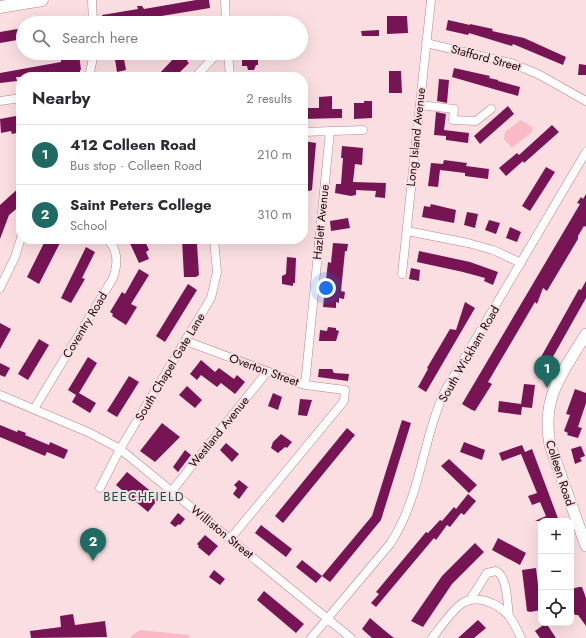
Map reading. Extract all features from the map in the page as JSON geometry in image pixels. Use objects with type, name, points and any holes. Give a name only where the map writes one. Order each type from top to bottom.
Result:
[{"type":"main road","points":[[0,7],[42,0]]},
{"type":"street","points":[[92,0],[93,16]]},
{"type":"street","points":[[224,0],[225,16]]},
{"type":"street","name":"Long Island Avenue","points":[[402,274],[431,0]]},
{"type":"street","name":"Stafford Street","points":[[426,43],[511,63],[538,74],[586,101]]},
{"type":"street","points":[[90,72],[93,60]]},
{"type":"street","points":[[200,72],[211,60]]},
{"type":"street","points":[[229,60],[230,72]]},
{"type":"street","points":[[0,101],[16,99]]},
{"type":"street","points":[[420,105],[454,109],[453,120],[476,121],[492,109]]},
{"type":"street","points":[[308,132],[363,130]]},
{"type":"street","name":"Hazlett Avenue","points":[[305,385],[330,131]]},
{"type":"street","name":"South Wickham Road","points":[[311,638],[390,544],[400,529],[414,494],[440,403],[586,152]]},
{"type":"street","points":[[406,231],[474,244],[493,250],[521,263]]},
{"type":"street","points":[[0,288],[19,244]]},
{"type":"street","name":"Coventry Road","points":[[34,409],[113,278],[117,258],[115,250],[111,244]]},
{"type":"street","name":"South Chapel Gate Lane","points":[[100,488],[120,449],[186,341],[214,289],[217,268],[215,244]]},
{"type":"street","name":"Colleen Road","points":[[586,334],[559,380],[550,400],[547,414],[550,445],[586,546]]},
{"type":"street","name":"Overton Street","points":[[186,341],[305,385],[345,390],[344,401],[230,539]]},
{"type":"street","name":"Westland Avenue","points":[[171,492],[267,372]]},
{"type":"street","name":"Williston Street","points":[[0,395],[90,433],[120,449],[351,638]]},
{"type":"street","points":[[432,638],[458,608],[470,600],[487,573],[496,571],[500,573],[503,580],[509,616],[521,638]]},
{"type":"street","points":[[470,600],[490,602],[509,616]]},
{"type":"shaded area","points":[[521,120],[532,127],[532,132],[512,148],[504,139],[505,132]]},
{"type":"shaded area","points":[[140,630],[189,635],[189,638],[131,638],[131,636]]},
{"type":"building","points":[[196,0],[209,0],[210,8],[161,16],[102,15],[138,9],[137,6],[142,6],[144,9]]},
{"type":"building","points":[[387,16],[407,16],[408,33],[387,34]]},
{"type":"building","points":[[448,20],[493,29],[492,31],[524,38],[566,57],[563,65],[513,44],[512,46],[469,33],[468,35],[446,30]]},
{"type":"building","points":[[16,29],[16,40],[0,43],[0,32]]},
{"type":"building","points":[[379,30],[379,36],[362,36],[361,31]]},
{"type":"building","points":[[61,60],[80,60],[81,70],[80,72],[16,72],[16,81],[0,83],[0,73],[61,62]]},
{"type":"building","points":[[115,60],[124,60],[126,70],[117,72]]},
{"type":"building","points":[[172,60],[188,60],[189,63],[180,72],[161,72]]},
{"type":"building","points":[[242,60],[258,60],[258,65],[256,65],[254,70],[248,70],[247,66],[242,66]]},
{"type":"building","points":[[579,64],[586,65],[586,75],[578,75]]},
{"type":"building","points":[[454,68],[490,76],[489,78],[520,87],[518,96],[452,77]]},
{"type":"building","points":[[389,71],[401,71],[402,93],[389,93]]},
{"type":"building","points":[[439,79],[449,80],[447,103],[437,101]]},
{"type":"building","points":[[332,96],[332,109],[342,109],[342,118],[308,119],[308,108],[319,108],[319,97]]},
{"type":"building","points":[[364,101],[372,101],[372,118],[354,119],[354,103],[364,103]]},
{"type":"building","points":[[508,106],[514,114],[480,144],[474,136]]},
{"type":"building","points":[[436,112],[446,114],[444,130],[469,133],[468,143],[446,140],[446,136],[434,135]]},
{"type":"building","points":[[16,116],[16,133],[12,134],[11,131],[1,133],[0,119]]},
{"type":"building","points":[[552,125],[559,132],[524,163],[523,161],[506,176],[499,168],[517,153],[519,155]]},
{"type":"building","points":[[308,142],[316,143],[312,190],[309,191]]},
{"type":"building","points":[[342,146],[363,148],[362,165],[355,164],[353,182],[386,183],[385,198],[375,197],[376,191],[356,190],[356,195],[351,196],[335,193],[336,184],[341,184],[343,158],[341,158]]},
{"type":"building","points":[[444,160],[467,163],[466,166],[489,169],[488,179],[465,176],[465,173],[440,170],[438,187],[428,186],[431,163],[443,164]]},
{"type":"building","points":[[546,167],[555,172],[530,211],[522,206]]},
{"type":"building","points":[[16,191],[16,209],[9,215],[0,239],[0,205]]},
{"type":"building","points":[[586,194],[586,227],[584,226],[578,236],[578,239],[547,291],[543,288],[537,304],[535,302],[488,382],[492,384],[475,411],[472,410],[462,404],[580,204],[577,203],[581,197],[583,199]]},
{"type":"building","points":[[431,204],[456,210],[454,223],[422,217],[424,206],[430,207]]},
{"type":"building","points":[[467,212],[478,214],[475,228],[464,225]]},
{"type":"building","points":[[348,218],[350,228],[331,231],[330,221]]},
{"type":"building","points":[[489,220],[500,223],[496,234],[485,230]]},
{"type":"building","points":[[510,227],[521,232],[517,242],[506,238]]},
{"type":"building","points":[[333,243],[348,244],[347,251],[345,251],[341,291],[345,292],[344,299],[339,298],[339,303],[336,302],[336,308],[323,307],[328,262],[331,263]]},
{"type":"building","points":[[44,244],[59,244],[39,284],[27,277]]},
{"type":"building","points":[[130,244],[146,244],[149,250],[146,252],[149,259],[139,263]]},
{"type":"building","points":[[182,244],[197,244],[199,275],[196,277],[184,277]]},
{"type":"building","points":[[86,247],[95,252],[82,278],[85,279],[71,303],[61,298]]},
{"type":"building","points":[[419,251],[470,262],[498,272],[493,285],[484,281],[485,278],[417,262]]},
{"type":"building","points":[[287,257],[296,258],[295,283],[293,283],[293,286],[282,284],[282,276],[286,274]]},
{"type":"building","points":[[411,268],[420,270],[419,281],[409,279]]},
{"type":"building","points":[[139,269],[149,275],[131,304],[137,307],[126,325],[112,316],[113,314],[110,312],[122,292],[125,294]]},
{"type":"building","points":[[586,281],[586,298],[550,362],[541,357],[579,289],[581,290]]},
{"type":"building","points":[[188,284],[197,290],[165,342],[156,336]]},
{"type":"building","points":[[465,302],[475,308],[426,392],[418,387],[428,369],[427,368],[450,329],[456,330]]},
{"type":"building","points":[[0,323],[11,329],[0,349]]},
{"type":"building","points":[[328,327],[336,328],[336,330],[339,331],[336,341],[319,341],[320,330],[327,331]]},
{"type":"building","points":[[39,339],[49,345],[28,380],[18,374]]},
{"type":"building","points":[[88,357],[97,363],[79,393],[96,403],[90,413],[72,402],[76,395],[68,390]]},
{"type":"building","points":[[201,360],[215,372],[219,368],[234,379],[237,375],[245,382],[235,394],[221,383],[217,387],[201,375],[197,380],[190,374]]},
{"type":"building","points":[[0,363],[10,368],[5,377],[0,375]]},
{"type":"building","points":[[319,369],[332,369],[334,373],[349,374],[348,381],[318,377]]},
{"type":"building","points":[[129,376],[139,382],[117,417],[107,411]]},
{"type":"building","points":[[524,384],[535,385],[532,408],[522,407],[521,415],[498,412],[499,401],[521,404]]},
{"type":"building","points":[[187,386],[202,400],[195,408],[179,395]]},
{"type":"building","points":[[575,389],[586,393],[586,403],[578,427],[582,428],[578,438],[567,435],[568,433],[564,431],[570,415],[566,414]]},
{"type":"building","points":[[273,393],[282,397],[278,410],[268,406]]},
{"type":"building","points":[[300,399],[312,400],[307,416],[298,415]]},
{"type":"building","points":[[402,420],[411,423],[381,520],[330,582],[322,576],[372,516]]},
{"type":"building","points":[[162,423],[180,437],[155,462],[140,451]]},
{"type":"building","points":[[0,425],[17,432],[18,430],[26,433],[25,435],[49,445],[50,442],[68,450],[64,459],[47,452],[45,456],[0,437]]},
{"type":"building","points":[[347,428],[355,435],[283,523],[275,516]]},
{"type":"building","points":[[281,434],[292,442],[287,448],[285,447],[278,453],[271,448],[273,442]]},
{"type":"building","points":[[464,442],[485,450],[482,460],[460,452]]},
{"type":"building","points":[[226,443],[239,454],[232,462],[220,450]]},
{"type":"building","points":[[522,445],[525,452],[532,449],[558,518],[542,518],[546,516],[540,502],[532,505],[528,496],[537,493],[521,454],[502,461],[499,453]]},
{"type":"building","points":[[581,446],[585,456],[580,458],[582,461],[575,464],[571,449]]},
{"type":"building","points":[[185,450],[191,455],[178,472],[173,467]]},
{"type":"building","points":[[449,459],[477,485],[469,493],[441,466]]},
{"type":"building","points":[[127,472],[159,498],[148,512],[116,485]]},
{"type":"building","points":[[239,480],[248,487],[239,499],[233,494],[237,488],[234,485]]},
{"type":"building","points":[[468,494],[476,501],[464,515],[461,513],[450,527],[447,525],[436,540],[434,538],[376,607],[371,603],[379,594],[376,592],[426,532],[428,533],[440,520],[442,521],[454,507],[456,509]]},
{"type":"building","points":[[178,513],[185,519],[180,525],[179,524],[175,527],[170,523]]},
{"type":"building","points":[[261,525],[292,549],[286,557],[255,533]]},
{"type":"building","points":[[205,535],[218,546],[209,556],[198,547],[199,546],[197,544]]},
{"type":"building","points":[[498,538],[526,553],[520,565],[492,550]]},
{"type":"building","points":[[475,543],[484,552],[452,584],[423,627],[411,621],[442,576]]},
{"type":"building","points":[[302,560],[322,576],[316,583],[296,567]]},
{"type":"building","points":[[536,568],[538,585],[538,611],[527,611],[522,570]]},
{"type":"building","points":[[214,570],[225,579],[220,585],[209,577]]},
{"type":"building","points":[[582,587],[586,598],[586,626],[578,615],[575,615],[574,613],[574,588]]},
{"type":"building","points":[[264,591],[304,624],[296,633],[257,600]]},
{"type":"building","points":[[73,614],[75,625],[105,621],[107,637],[31,638],[30,631],[61,627],[60,616]]},
{"type":"building","points":[[370,618],[394,638],[372,638],[362,629]]},
{"type":"building","points":[[478,620],[486,628],[474,638],[458,638]]},
{"type":"building","points":[[542,626],[548,626],[556,638],[540,638],[535,631]]},
{"type":"place","name":"412 Colleen Road","points":[[547,388]]},
{"type":"place","name":"Saint Peters College","points":[[93,561]]},
{"type":"district","name":"BEECHFIELD","points":[[144,496]]}]
